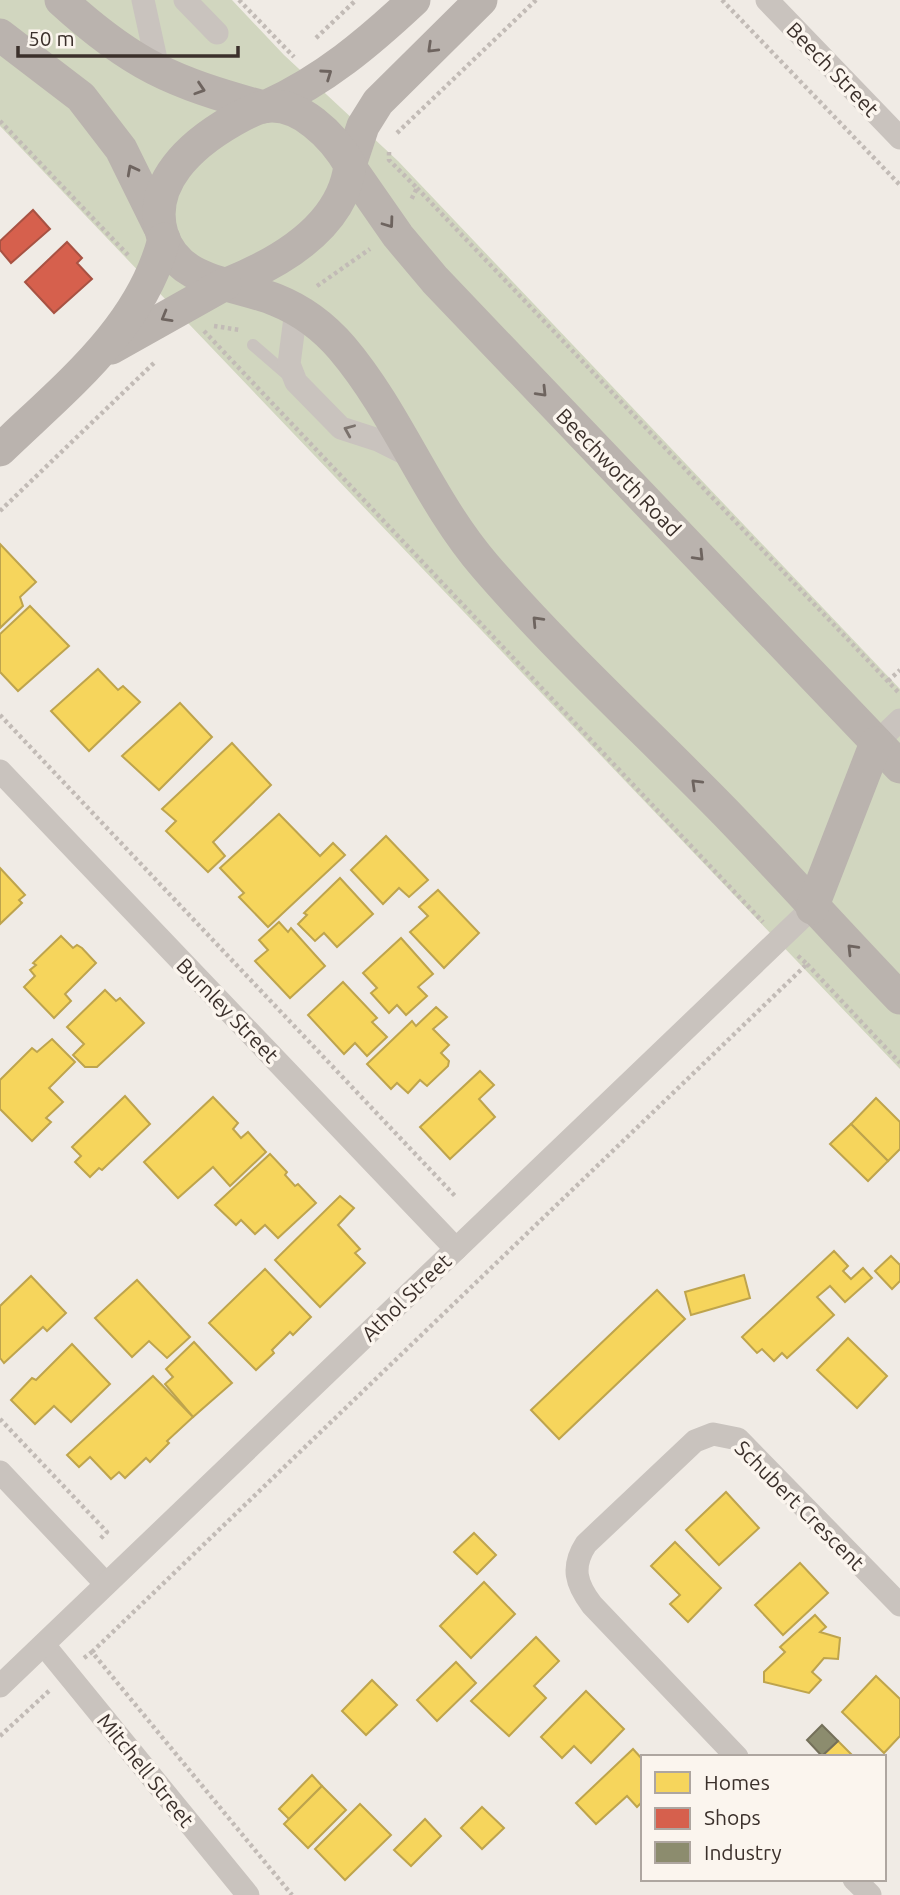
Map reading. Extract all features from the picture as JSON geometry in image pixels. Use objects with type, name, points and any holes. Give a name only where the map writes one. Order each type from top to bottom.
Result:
[{"type":"main road","points":[[61,0],[120,49],[159,73],[209,92],[314,121],[335,141],[350,166]]},
{"type":"main road","points":[[0,450],[97,357],[141,300],[163,236],[160,198],[174,170],[192,149],[217,130],[304,89],[346,61],[414,0]]},
{"type":"main road","points":[[97,357],[226,284],[273,264],[313,234],[330,212],[350,166],[363,126],[378,102],[481,0]]},
{"type":"main road","points":[[0,35],[81,97],[121,149],[163,236],[186,269],[296,310],[332,336],[351,359],[434,497],[483,564],[621,712],[725,813],[900,998]]},
{"type":"main road","name":"Beechworth Road","points":[[350,166],[398,236],[435,279],[900,767]]},
{"type":"main road","points":[[812,908],[876,743]]},
{"type":"street","points":[[143,0],[159,73]]},
{"type":"street","points":[[185,0],[217,33]]},
{"type":"street","name":"Beech Street","points":[[767,0],[900,138]]},
{"type":"street","points":[[296,310],[289,364],[296,382],[341,428],[378,440],[412,457]]},
{"type":"street","points":[[876,743],[900,720]]},
{"type":"street","name":"Burnley Street","points":[[0,771],[456,1249]]},
{"type":"street","name":"Athol Street","points":[[0,1686],[812,908]]},
{"type":"street","name":"Schubert Crescent","points":[[735,1755],[592,1605],[577,1582],[577,1562],[586,1544],[686,1448],[713,1434],[738,1439],[900,1605]]},
{"type":"street","points":[[0,1472],[106,1584]]},
{"type":"street","name":"Mitchell Street","points":[[44,1645],[248,1895]]},
{"type":"street","points":[[857,1881],[870,1895]]},
{"type":"lane","points":[[253,345],[296,382]]},
{"type":"path","points":[[313,42],[356,0]]},
{"type":"path","points":[[389,141],[537,0]]},
{"type":"path","points":[[722,0],[900,185]]},
{"type":"path","points":[[295,58],[304,50]]},
{"type":"path","points":[[417,188],[900,694]]},
{"type":"path","points":[[196,322],[900,1063]]},
{"type":"path","points":[[888,681],[900,670]]},
{"type":"path","points":[[0,715],[456,1196]]},
{"type":"path","points":[[92,1652],[807,964]]},
{"type":"path","points":[[0,1419],[107,1532],[81,1558]]},
{"type":"green space","points":[[0,0],[232,0],[284,55],[398,161],[900,689],[900,1069],[0,126]]},
{"type":"building: Homes","points":[[0,544],[36,582],[20,597],[23,606],[0,628]]},
{"type":"building: Homes","points":[[30,606],[69,646],[18,691],[0,672],[0,634]]},
{"type":"building: Homes","points":[[98,669],[118,690],[123,686],[140,702],[89,751],[51,711]]},
{"type":"building: Homes","points":[[180,703],[212,737],[159,790],[122,756]]},
{"type":"building: Homes","points":[[232,743],[271,785],[213,842],[225,856],[208,872],[166,831],[176,821],[162,809]]},
{"type":"building: Homes","points":[[279,814],[320,856],[333,843],[345,855],[268,927],[239,897],[244,893],[220,868]]},
{"type":"building: Homes","points":[[386,836],[428,880],[409,897],[399,888],[383,904],[351,870]]},
{"type":"building: Homes","points":[[0,868],[25,895],[19,900],[22,903],[0,924]]},
{"type":"building: Homes","points":[[340,878],[373,914],[337,947],[324,933],[315,941],[298,924],[307,915],[304,913]]},
{"type":"building: Homes","points":[[438,890],[479,933],[444,968],[410,932],[428,916],[419,907]]},
{"type":"building: Homes","points":[[279,922],[288,932],[291,928],[325,966],[290,998],[255,961],[268,950],[259,940]]},
{"type":"building: Homes","points":[[61,936],[73,948],[77,945],[82,948],[96,963],[65,994],[71,1001],[54,1018],[24,987],[35,976],[30,970],[36,965],[33,963]]},
{"type":"building: Homes","points":[[401,938],[433,974],[418,987],[427,996],[406,1015],[397,1005],[389,1013],[371,993],[377,988],[363,973]]},
{"type":"building: Homes","points":[[343,982],[377,1018],[372,1022],[387,1037],[367,1056],[355,1043],[344,1054],[308,1015]]},
{"type":"building: Homes","points":[[105,990],[116,1001],[120,998],[144,1023],[97,1067],[85,1067],[73,1055],[84,1044],[67,1027]]},
{"type":"building: Homes","points":[[436,1007],[447,1017],[433,1029],[449,1045],[441,1053],[449,1061],[448,1066],[427,1086],[420,1080],[408,1093],[397,1083],[391,1089],[367,1064],[412,1021],[416,1026]]},
{"type":"building: Homes","points":[[52,1039],[75,1062],[49,1088],[63,1102],[46,1118],[51,1122],[32,1141],[0,1109],[0,1080],[32,1048],[37,1052]]},
{"type":"building: Homes","points":[[480,1071],[494,1085],[479,1099],[495,1117],[450,1159],[420,1127]]},
{"type":"building: Homes","points":[[125,1096],[150,1124],[102,1170],[99,1168],[90,1177],[75,1162],[81,1156],[72,1147]]},
{"type":"building: Homes","points":[[213,1097],[238,1123],[233,1129],[241,1138],[248,1132],[266,1152],[230,1186],[213,1167],[178,1198],[144,1162]]},
{"type":"building: Homes","points":[[876,1098],[900,1122],[900,1149],[888,1161],[851,1124]]},
{"type":"building: Homes","points":[[851,1124],[888,1161],[868,1181],[830,1144]]},
{"type":"building: Homes","points":[[270,1154],[287,1172],[285,1175],[295,1186],[298,1184],[316,1203],[278,1238],[265,1225],[255,1234],[241,1220],[236,1225],[215,1205]]},
{"type":"building: Homes","points":[[340,1196],[354,1208],[338,1225],[360,1249],[355,1253],[365,1263],[320,1307],[275,1260]]},
{"type":"building: Homes","points":[[834,1251],[848,1266],[843,1271],[851,1279],[863,1268],[872,1278],[845,1302],[830,1286],[817,1297],[834,1315],[787,1358],[782,1353],[774,1361],[762,1349],[757,1353],[742,1337]]},
{"type":"building: Homes","points":[[891,1256],[900,1265],[900,1281],[892,1289],[875,1271]]},
{"type":"building: Homes","points":[[265,1269],[311,1317],[293,1335],[290,1332],[256,1370],[209,1323]]},
{"type":"building: Homes","points":[[744,1275],[750,1298],[691,1315],[685,1292]]},
{"type":"building: Homes","points":[[31,1276],[66,1313],[47,1331],[43,1327],[4,1363],[0,1358],[0,1306]]},
{"type":"building: Homes","points":[[137,1280],[190,1337],[167,1358],[149,1341],[132,1357],[95,1318]]},
{"type":"building: Homes","points":[[657,1290],[685,1319],[559,1439],[531,1410]]},
{"type":"building: Homes","points":[[848,1338],[887,1376],[857,1408],[817,1370]]},
{"type":"building: Homes","points":[[194,1342],[232,1383],[193,1417],[165,1384],[173,1377],[166,1369]]},
{"type":"building: Homes","points":[[72,1344],[110,1384],[71,1422],[54,1406],[35,1424],[11,1400],[32,1378],[36,1380]]},
{"type":"building: Homes","points":[[153,1376],[193,1417],[167,1441],[169,1443],[150,1462],[146,1458],[125,1478],[119,1472],[111,1479],[90,1457],[79,1467],[67,1455]]},
{"type":"building: Homes","points":[[726,1492],[759,1528],[719,1565],[686,1530]]},
{"type":"building: Homes","points":[[474,1533],[496,1555],[477,1574],[454,1552]]},
{"type":"building: Homes","points":[[675,1542],[721,1588],[688,1622],[670,1604],[680,1595],[651,1566]]},
{"type":"building: Homes","points":[[800,1563],[828,1593],[783,1635],[755,1605]]},
{"type":"building: Homes","points":[[484,1582],[515,1614],[471,1658],[440,1626]]},
{"type":"building: Homes","points":[[815,1615],[826,1627],[820,1632],[840,1638],[838,1659],[824,1658],[812,1672],[821,1680],[809,1693],[764,1682],[764,1672],[785,1652],[780,1647]]},
{"type":"building: Homes","points":[[536,1637],[559,1661],[534,1686],[546,1698],[509,1736],[471,1701]]},
{"type":"building: Homes","points":[[456,1662],[476,1683],[437,1721],[417,1700]]},
{"type":"building: Homes","points":[[876,1676],[900,1699],[900,1736],[884,1753],[842,1712]]},
{"type":"building: Homes","points":[[372,1680],[397,1705],[366,1735],[342,1711]]},
{"type":"building: Homes","points":[[586,1691],[624,1729],[591,1763],[574,1746],[562,1758],[541,1737]]},
{"type":"building: Homes","points":[[838,1741],[852,1755],[823,1755]]},
{"type":"building: Homes","points":[[633,1749],[641,1758],[641,1803],[637,1807],[627,1796],[596,1824],[576,1803]]},
{"type":"building: Homes","points":[[312,1775],[322,1786],[289,1819],[279,1809]]},
{"type":"building: Homes","points":[[322,1786],[346,1810],[308,1848],[284,1824]]},
{"type":"building: Homes","points":[[360,1804],[391,1835],[345,1880],[315,1849]]},
{"type":"building: Homes","points":[[482,1807],[504,1828],[482,1849],[461,1828]]},
{"type":"building: Homes","points":[[425,1819],[441,1836],[411,1866],[394,1850]]},
{"type":"building: Shops","points":[[33,210],[50,229],[11,263],[0,250],[0,241]]},
{"type":"building: Shops","points":[[67,242],[82,258],[77,263],[92,279],[54,313],[25,282]]},
{"type":"building: Industry","points":[[822,1725],[838,1741],[821,1755],[807,1740]]}]
